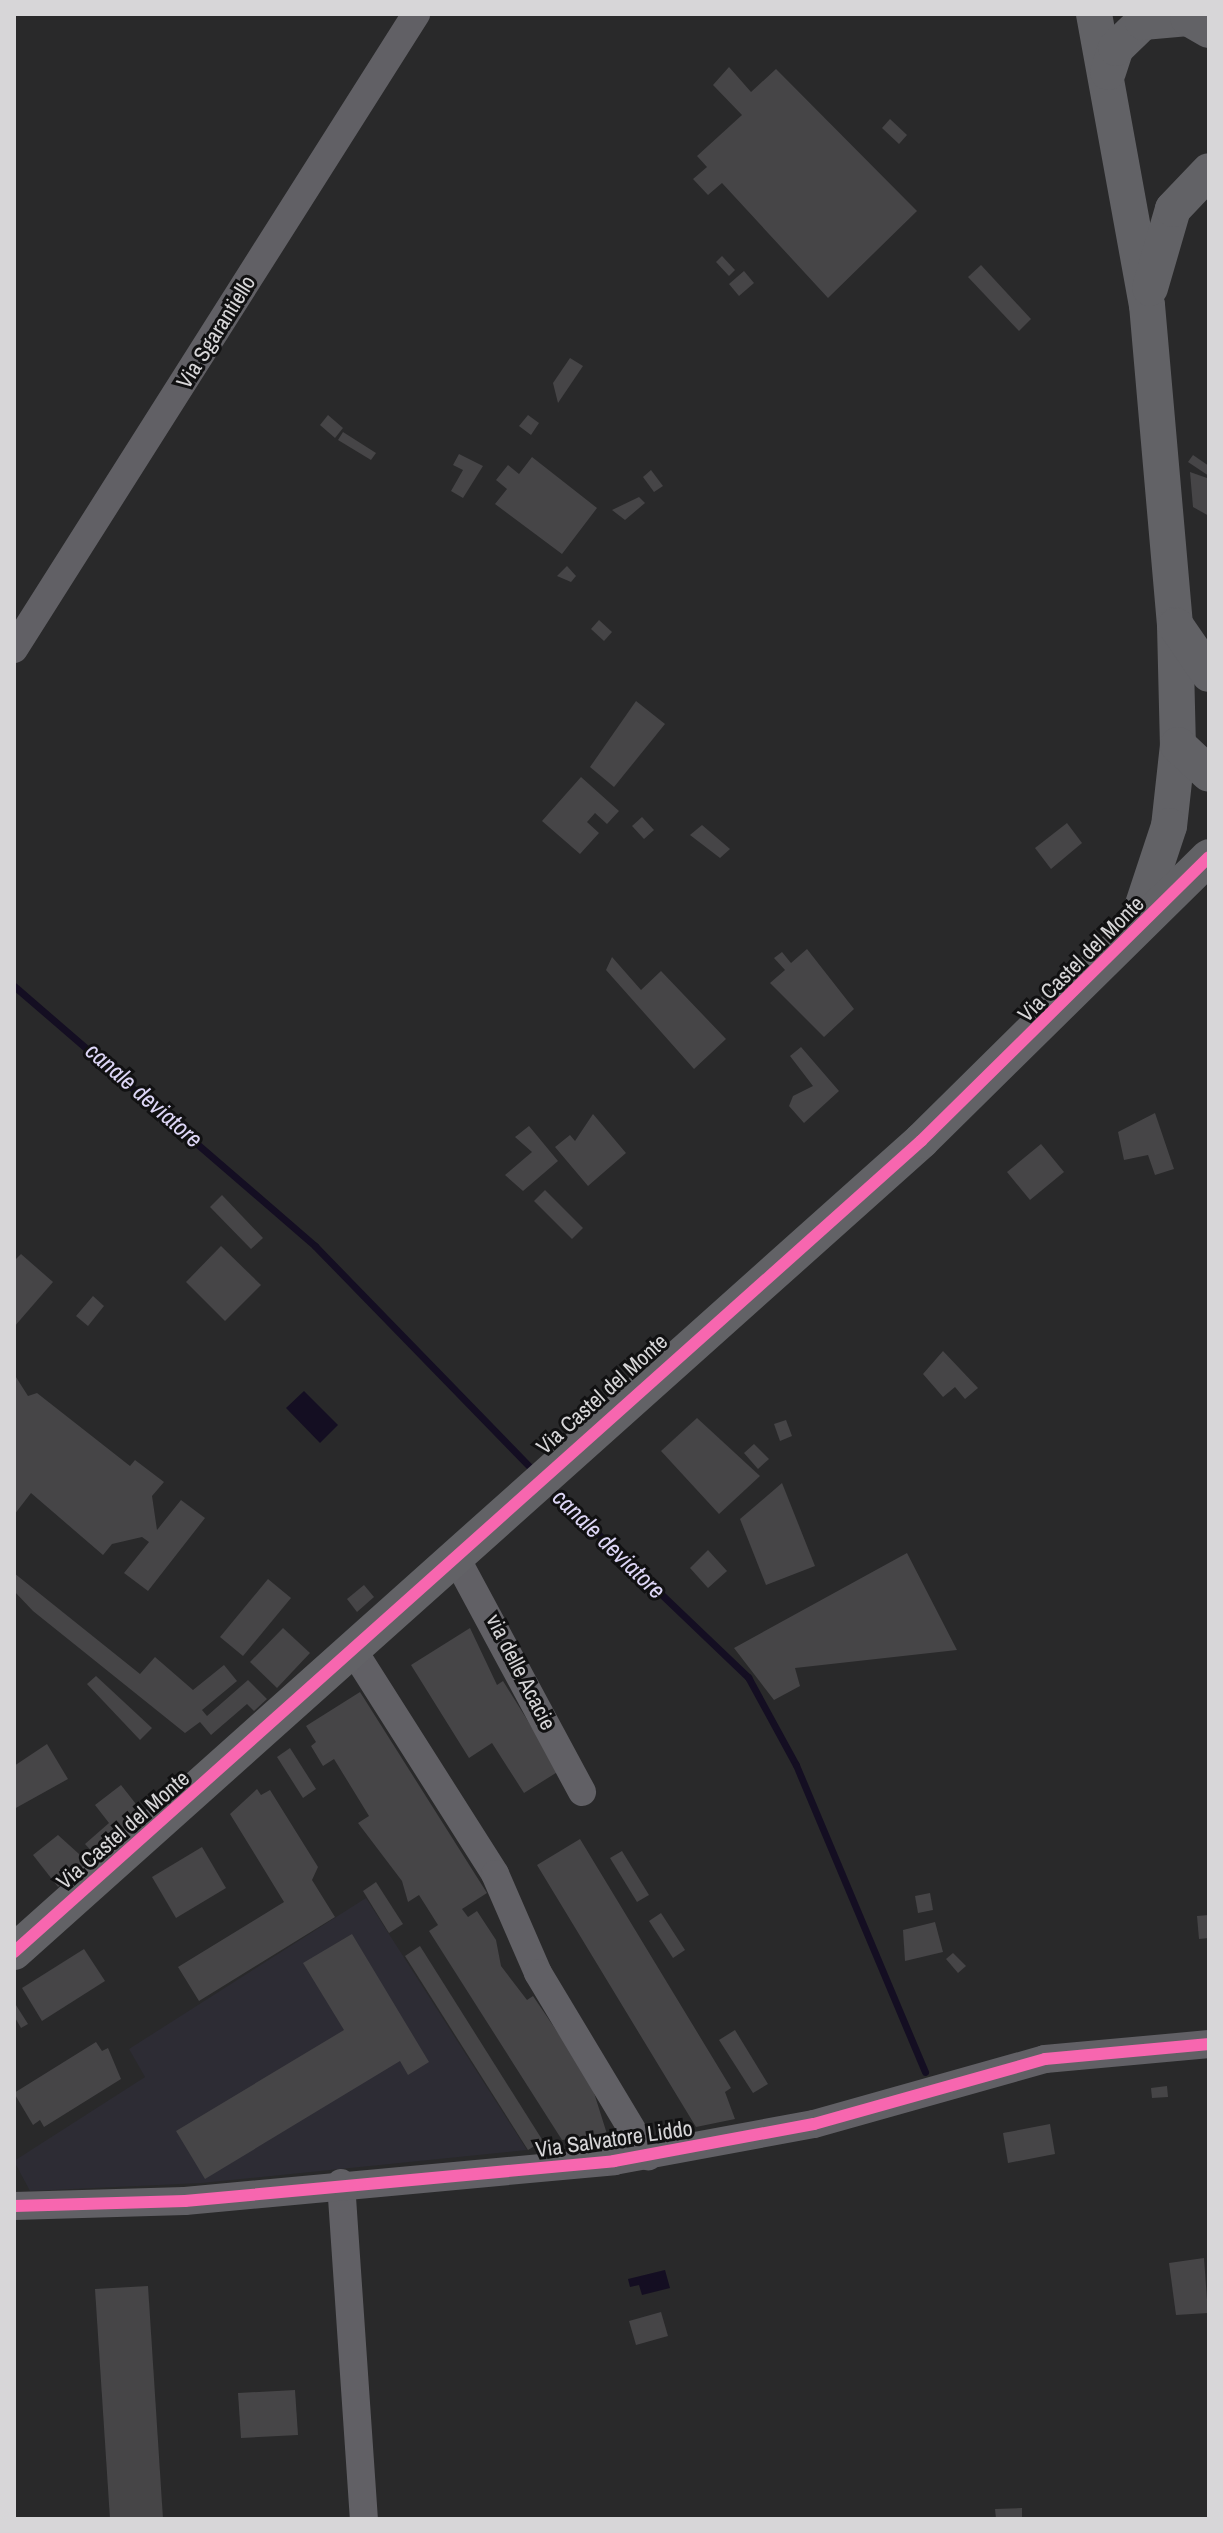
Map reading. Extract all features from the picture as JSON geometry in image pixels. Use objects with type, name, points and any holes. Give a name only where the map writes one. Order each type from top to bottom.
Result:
[{"type":"main road","points":[[1094,14],[1108,72],[1147,305],[1175,625],[1178,745],[1169,826],[1130,938]]},
{"type":"main road","points":[[1108,72],[1116,48],[1143,22],[1188,18],[1209,30]]},
{"type":"main road","points":[[1147,305],[1157,246],[1205,166]]},
{"type":"main road","points":[[1175,625],[1202,668],[1209,703]]},
{"type":"main road","points":[[1178,745],[1209,774]]},
{"type":"main road","name":"Via Castel del Monte","points":[[14,1952],[353,1650],[540,1478],[921,1141],[1209,857]]},
{"type":"street","name":"Via Sgarantiello","points":[[14,649],[416,14]]},
{"type":"street","name":"via delle Acacie","points":[[455,1556],[582,1792]]},
{"type":"street","points":[[353,1650],[495,1874],[538,1973],[648,2156]]},
{"type":"street","name":"Via Salvatore Liddo","points":[[14,2206],[185,2201],[341,2183],[648,2156],[814,2124],[1045,2059],[1209,2044]]},
{"type":"street","points":[[341,2183],[364,2519]]},
{"type":"shaded area","points":[[304,1391],[338,1425],[320,1443],[286,1408]]},
{"type":"shaded area","points":[[366,1898],[527,2150],[201,2183],[30,2191],[14,2161],[145,2077],[129,2049]]},
{"type":"shaded area","points":[[665,2270],[670,2288],[642,2295],[639,2285],[630,2287],[628,2279]]},
{"type":"building","points":[[729,67],[751,92],[776,69],[917,211],[828,298],[722,183],[708,195],[693,179],[707,167],[697,156],[742,115],[713,85]]},
{"type":"building","points":[[890,119],[907,135],[899,144],[882,128]]},
{"type":"building","points":[[722,256],[735,270],[729,276],[716,262]]},
{"type":"building","points":[[981,265],[1031,319],[1019,331],[968,277]]},
{"type":"building","points":[[744,271],[754,283],[739,296],[729,284]]},
{"type":"building","points":[[570,358],[583,366],[558,403],[553,383]]},
{"type":"building","points":[[328,415],[343,428],[335,438],[320,425]]},
{"type":"building","points":[[528,415],[539,423],[531,435],[519,426]]},
{"type":"building","points":[[343,432],[376,453],[371,460],[338,440]]},
{"type":"building","points":[[459,454],[483,466],[463,498],[451,491],[463,470],[453,465]]},
{"type":"building","points":[[1193,455],[1209,466],[1209,476],[1188,462]]},
{"type":"building","points":[[532,457],[597,508],[562,554],[495,504],[507,489],[496,480],[508,465],[519,474]]},
{"type":"building","points":[[651,470],[663,486],[654,492],[643,477]]},
{"type":"building","points":[[1190,472],[1207,478],[1209,516],[1193,507]]},
{"type":"building","points":[[639,497],[645,503],[625,520],[612,510]]},
{"type":"building","points":[[567,566],[576,576],[571,582],[557,576]]},
{"type":"building","points":[[599,620],[612,632],[604,641],[591,629]]},
{"type":"building","points":[[636,701],[665,724],[614,787],[590,767]]},
{"type":"building","points":[[581,777],[619,811],[607,824],[595,813],[587,822],[599,833],[580,854],[542,821]]},
{"type":"building","points":[[642,817],[654,830],[644,839],[632,826]]},
{"type":"building","points":[[1067,823],[1082,843],[1051,869],[1035,848]]},
{"type":"building","points":[[702,825],[730,849],[720,858],[690,835]]},
{"type":"building","points":[[807,949],[854,1009],[824,1037],[770,983],[785,970],[774,958],[782,952],[791,963]]},
{"type":"building","points":[[612,957],[641,990],[661,971],[726,1039],[694,1069],[606,970]]},
{"type":"building","points":[[801,1047],[839,1091],[804,1123],[789,1106],[793,1096],[813,1086],[790,1056]]},
{"type":"building","points":[[1155,1113],[1174,1169],[1155,1175],[1148,1155],[1124,1160],[1118,1132]]},
{"type":"building","points":[[593,1114],[626,1153],[588,1186],[555,1147],[570,1135],[575,1141]]},
{"type":"building","points":[[529,1126],[558,1161],[523,1191],[505,1175],[532,1152],[515,1137]]},
{"type":"building","points":[[1041,1144],[1064,1172],[1030,1200],[1007,1172]]},
{"type":"building","points":[[545,1190],[583,1228],[572,1239],[534,1201]]},
{"type":"building","points":[[222,1195],[263,1238],[251,1249],[210,1207]]},
{"type":"building","points":[[221,1246],[261,1285],[225,1321],[186,1282]]},
{"type":"building","points":[[21,1254],[53,1282],[14,1327],[14,1261]]},
{"type":"building","points":[[93,1296],[104,1306],[88,1326],[76,1316]]},
{"type":"building","points":[[943,1351],[978,1388],[965,1399],[955,1387],[943,1397],[923,1374]]},
{"type":"building","points":[[14,1374],[28,1396],[37,1393],[130,1466],[135,1460],[164,1482],[152,1496],[157,1530],[181,1500],[205,1518],[148,1591],[124,1573],[149,1542],[142,1537],[112,1544],[103,1555],[31,1493],[14,1515]]},
{"type":"building","points":[[697,1418],[760,1476],[719,1514],[661,1451]]},
{"type":"building","points":[[786,1420],[792,1436],[780,1441],[774,1424]]},
{"type":"building","points":[[754,1444],[769,1459],[758,1469],[744,1453]]},
{"type":"building","points":[[782,1483],[815,1566],[766,1585],[740,1519]]},
{"type":"building","points":[[708,1550],[727,1571],[708,1588],[690,1568]]},
{"type":"building","points":[[907,1553],[957,1650],[795,1668],[800,1686],[774,1700],[734,1648]]},
{"type":"building","points":[[14,1573],[140,1674],[155,1657],[193,1690],[224,1665],[237,1681],[202,1710],[207,1716],[248,1680],[267,1699],[254,1711],[247,1704],[211,1735],[200,1722],[185,1733],[33,1611],[14,1591]]},
{"type":"building","points":[[268,1579],[291,1598],[243,1656],[220,1637]]},
{"type":"building","points":[[364,1585],[374,1597],[357,1612],[347,1599]]},
{"type":"building","points":[[283,1628],[310,1653],[277,1688],[250,1662]]},
{"type":"building","points":[[470,1628],[497,1685],[503,1681],[559,1771],[524,1793],[492,1743],[469,1758],[411,1665]]},
{"type":"building","points":[[96,1676],[152,1728],[140,1740],[87,1684]]},
{"type":"building","points":[[360,1692],[487,1893],[462,1909],[468,1917],[477,1911],[496,1940],[501,1966],[527,2000],[533,1996],[590,2080],[607,2134],[562,2140],[429,1931],[438,1925],[419,1895],[408,1902],[402,1881],[358,1823],[369,1816],[334,1759],[323,1766],[311,1746],[316,1742],[306,1726]]},
{"type":"building","points":[[47,1744],[68,1779],[14,1809],[14,1766]]},
{"type":"building","points":[[290,1748],[316,1789],[303,1798],[277,1757]]},
{"type":"building","points":[[121,1785],[143,1813],[96,1856],[85,1844],[109,1823],[95,1805]]},
{"type":"building","points":[[257,1789],[261,1795],[270,1790],[318,1867],[312,1880],[335,1917],[199,2001],[178,1967],[284,1902],[230,1814]]},
{"type":"building","points":[[58,1835],[89,1863],[58,1887],[33,1855]]},
{"type":"building","points":[[580,1839],[731,2088],[725,2092],[735,2119],[696,2127],[537,1865]]},
{"type":"building","points":[[202,1847],[226,1888],[176,1918],[152,1877]]},
{"type":"building","points":[[622,1851],[649,1895],[637,1902],[610,1858]]},
{"type":"building","points":[[376,1882],[403,1924],[389,1933],[363,1891]]},
{"type":"building","points":[[930,1893],[933,1910],[918,1913],[915,1896]]},
{"type":"building","points":[[661,1913],[685,1950],[673,1958],[649,1921]]},
{"type":"building","points":[[1209,1915],[1209,1938],[1199,1939],[1197,1916]]},
{"type":"building","points":[[935,1922],[943,1952],[905,1961],[903,1930]]},
{"type":"building","points":[[352,1934],[429,2062],[408,2075],[400,2061],[205,2179],[176,2131],[344,2030],[303,1963]]},
{"type":"building","points":[[420,1946],[543,2141],[528,2150],[405,1956]]},
{"type":"building","points":[[84,1949],[105,1981],[42,2021],[22,1988]]},
{"type":"building","points":[[953,1953],[966,1966],[958,1973],[946,1959]]},
{"type":"building","points":[[14,2002],[28,2024],[21,2028],[14,2016]]},
{"type":"building","points":[[735,2030],[768,2084],[753,2093],[719,2040]]},
{"type":"building","points":[[96,2042],[102,2051],[108,2048],[121,2079],[44,2127],[40,2120],[33,2125],[14,2093]]},
{"type":"building","points":[[1167,2086],[1168,2097],[1152,2098],[1151,2088]]},
{"type":"building","points":[[1050,2124],[1055,2154],[1008,2163],[1003,2133]]},
{"type":"building","points":[[1204,2258],[1208,2313],[1176,2315],[1169,2263]]},
{"type":"building","points":[[148,2286],[163,2519],[110,2519],[95,2289]]},
{"type":"building","points":[[661,2312],[668,2336],[636,2345],[629,2321]]},
{"type":"building","points":[[295,2390],[298,2435],[241,2438],[238,2393]]},
{"type":"building","points":[[1022,2508],[1022,2519],[996,2519],[995,2509]]},
{"type":"waterway","name":"canale deviatore","points":[[14,986],[315,1246],[534,1471]]},
{"type":"waterway","name":"canale deviatore","points":[[548,1486],[748,1677],[796,1765],[925,2072]]},
{"type":"cycle path","points":[[14,1952],[921,1141],[1209,857]]},
{"type":"cycle path","points":[[14,2206],[185,2201],[614,2161],[814,2124],[1045,2059],[1209,2044]]}]
